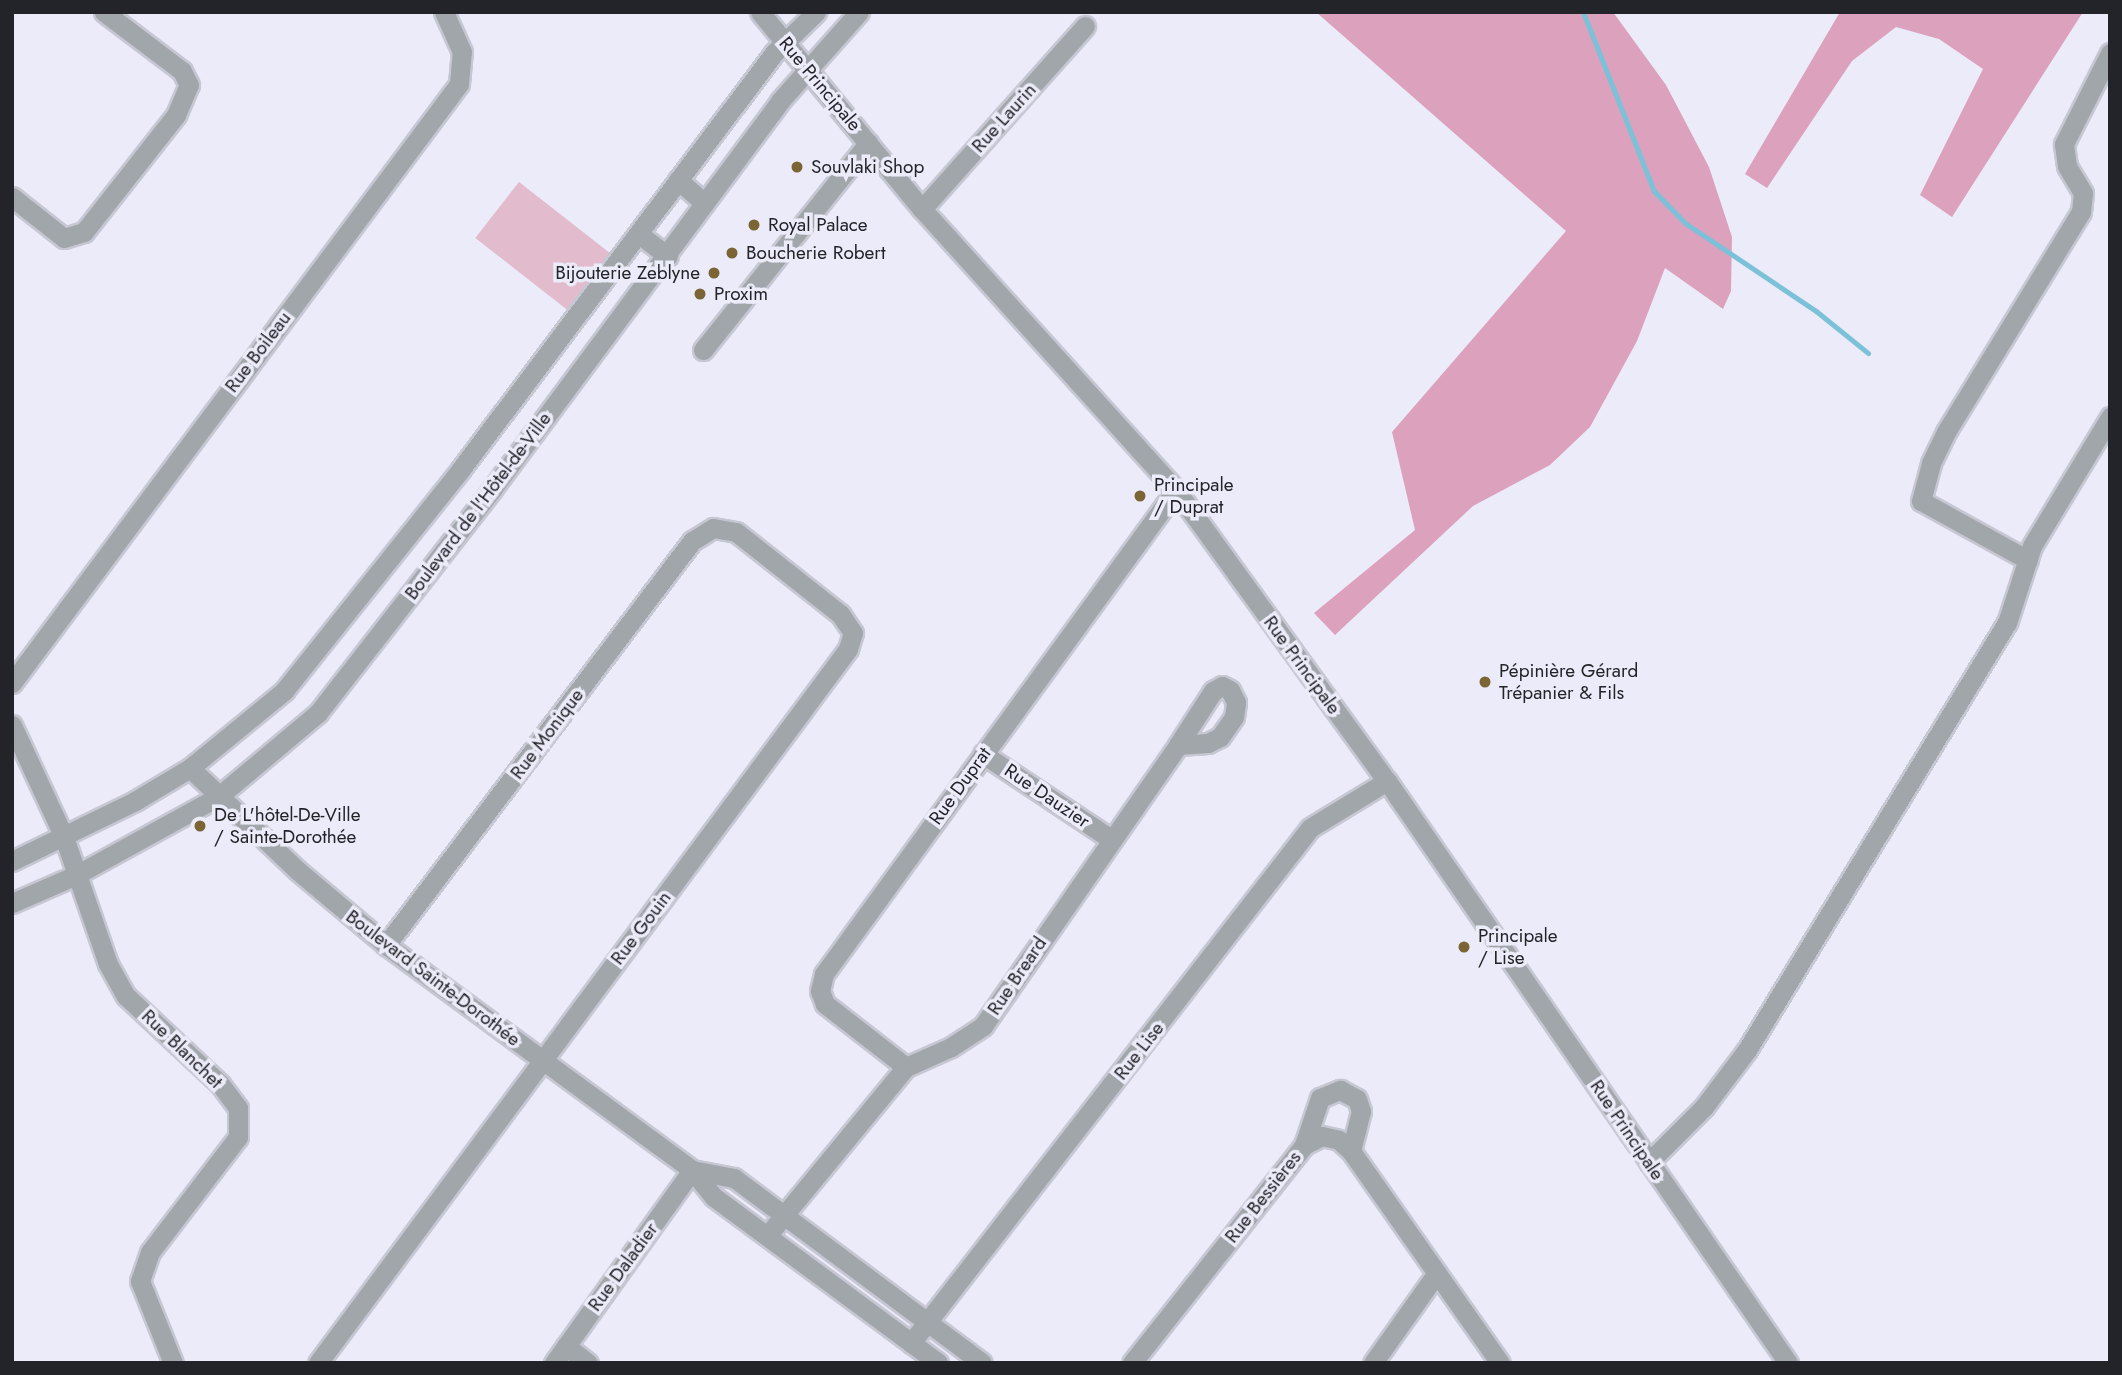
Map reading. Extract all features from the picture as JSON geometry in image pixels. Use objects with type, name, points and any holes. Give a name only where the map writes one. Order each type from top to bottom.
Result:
[{"type":"street","points":[[12,197],[64,238],[84,232],[176,115],[189,85],[182,71],[104,12]]},
{"type":"street","name":"Rue Boileau","points":[[12,683],[459,85],[462,52],[444,12]]},
{"type":"street","name":"Rue Principale","points":[[760,12],[922,209],[1175,490],[1387,781],[1788,1363]]},
{"type":"street","name":"Boulevard de l'Hôtel-de-Ville","points":[[12,861],[64,837],[190,768],[284,691],[640,235],[678,180],[785,43],[816,12]]},
{"type":"street","name":"Boulevard de l'Hôtel-de-Ville","points":[[12,903],[76,875],[219,796],[318,713],[668,256],[704,203],[806,69],[859,12]]},
{"type":"street","name":"Rue Laurin","points":[[922,209],[1085,26]]},
{"type":"street","points":[[2028,560],[1922,502],[1931,463],[1946,432],[2081,212],[2083,192],[2067,166],[2064,144],[2110,53]]},
{"type":"street","points":[[704,350],[869,143]]},
{"type":"street","points":[[678,180],[704,203]]},
{"type":"street","points":[[640,235],[668,256]]},
{"type":"street","points":[[1649,1162],[1704,1107],[1747,1049],[2007,624],[2028,560],[2110,417]]},
{"type":"street","name":"Rue Duprat","points":[[906,1067],[825,1004],[820,990],[824,974],[1175,490]]},
{"type":"street","name":"Rue Monique","points":[[386,945],[692,541],[713,528]]},
{"type":"street","name":"Rue Gouin","points":[[318,1363],[848,649],[853,633],[841,614],[736,532],[713,528]]},
{"type":"street","name":"Rue Blanchet","points":[[12,725],[64,837],[108,964],[126,996],[220,1084],[238,1108],[238,1137],[150,1252],[140,1281],[173,1363]]},
{"type":"street","name":"Rue Breard","points":[[767,1236],[906,1067],[951,1047],[983,1026],[1178,745]]},
{"type":"street","name":"Rue Dauzier","points":[[983,754],[1111,839]]},
{"type":"street","name":"Boulevard Sainte-Dorothée","points":[[190,768],[296,870],[386,945],[692,1170],[714,1197],[938,1363]]},
{"type":"street","name":"Rue Lise","points":[[911,1343],[1310,828],[1387,781]]},
{"type":"street","points":[[1304,1145],[1320,1098],[1340,1090],[1357,1100],[1361,1111],[1351,1151]]},
{"type":"street","name":"Rue Bessières","points":[[1132,1363],[1304,1145],[1322,1136],[1339,1140],[1351,1151],[1500,1363]]},
{"type":"street","name":"Boulevard Sainte-Dorothée","points":[[692,1170],[734,1178],[982,1363]]},
{"type":"street","name":"Rue Daladier","points":[[554,1363],[692,1170]]},
{"type":"street","points":[[1373,1363],[1437,1273]]},
{"type":"street","points":[[566,1346],[589,1363]]},
{"type":"shaded area","points":[[1316,12],[1613,12],[1666,85],[1709,167],[1732,237],[1731,291],[1723,309],[1665,268],[1637,341],[1590,427],[1550,465],[1473,506],[1335,635],[1314,613],[1415,530],[1392,432],[1566,231]]},
{"type":"shaded area","points":[[1840,12],[2083,12],[1952,217],[1920,195],[1983,69],[1939,39],[1896,27],[1852,61],[1767,188],[1745,174]]},
{"type":"shaded area","points":[[519,182],[620,261],[576,317],[475,238]]},
{"type":"waterway","points":[[1583,12],[1654,191],[1685,223],[1816,311],[1868,353]]},
{"type":"place","name":"Souvlaki Shop","points":[[797,167]]},
{"type":"place","name":"Royal Palace","points":[[754,225]]},
{"type":"place","name":"Boucherie Robert","points":[[732,253]]},
{"type":"place","name":"Bijouterie Zeblyne","points":[[714,273]]},
{"type":"place","name":"Proxim","points":[[700,294]]},
{"type":"place","name":"Principale / Duprat","points":[[1140,496]]},
{"type":"place","name":"Pépinière Gérard Trépanier & Fils","points":[[1485,682]]},
{"type":"place","name":"De L'hôtel-De-Ville / Sainte-Dorothée","points":[[200,826]]},
{"type":"place","name":"Principale / Lise","points":[[1464,947]]}]
